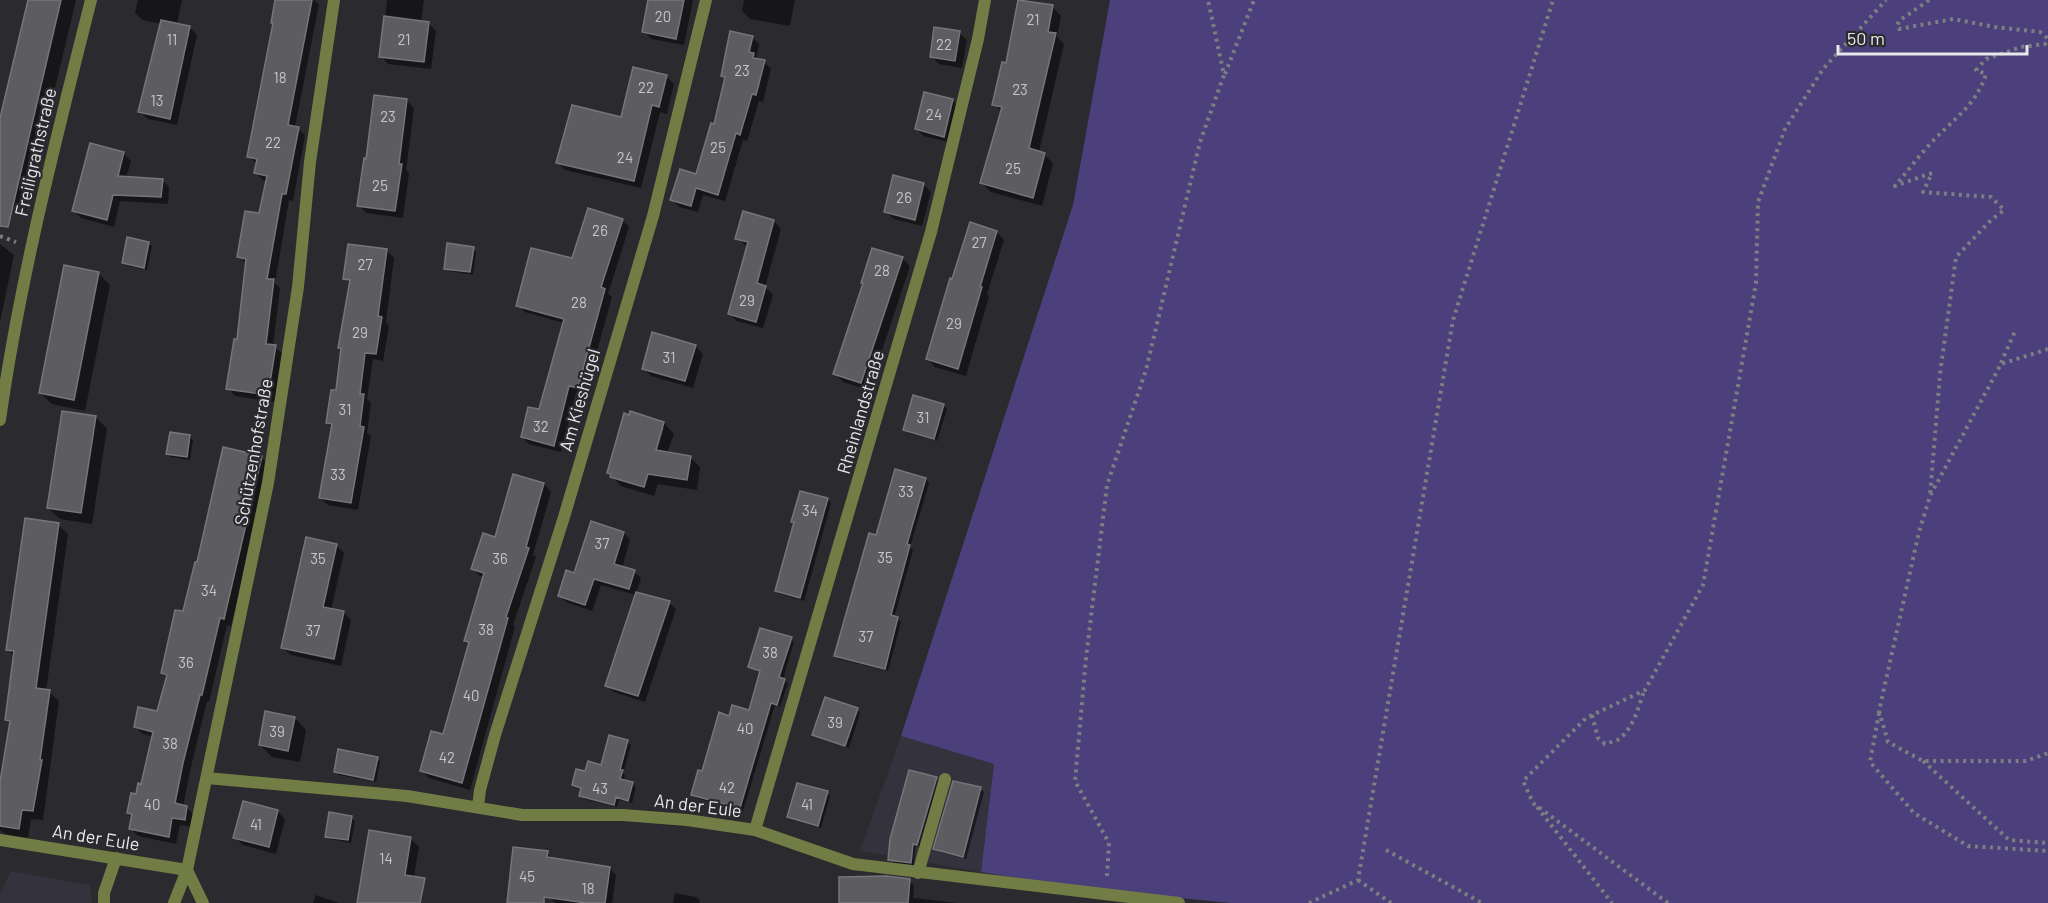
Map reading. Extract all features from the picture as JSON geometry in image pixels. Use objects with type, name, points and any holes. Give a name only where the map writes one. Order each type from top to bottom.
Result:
[{"type":"street","name":"Freiligrathstraße","points":[[0,420],[31,249],[91,0]]},
{"type":"street","name":"Schützenhofstraße","points":[[174,903],[187,870],[268,483],[298,287],[310,162],[334,0]]},
{"type":"street","name":"Am Kieshügel","points":[[478,807],[480,790],[495,735],[564,517],[652,216],[706,0]]},
{"type":"street","name":"Rheinlandstraße","points":[[755,830],[931,232],[978,39],[985,0]]},
{"type":"street","name":"An der Eule","points":[[207,778],[407,796],[522,816],[623,815],[687,820],[755,830],[853,864],[1179,903]]},
{"type":"street","points":[[918,873],[945,779]]},
{"type":"street","name":"An der Eule","points":[[0,840],[187,870]]},
{"type":"street","points":[[104,903],[104,893],[116,858]]},
{"type":"street","points":[[187,870],[203,903]]},
{"type":"path","points":[[1208,0],[1224,75]]},
{"type":"path","points":[[1106,895],[1109,843],[1075,782],[1086,658],[1107,485],[1146,370],[1200,142],[1224,75],[1255,0]]},
{"type":"path","points":[[1358,880],[1453,320],[1553,0]]},
{"type":"path","points":[[1592,715],[1598,738],[1605,744],[1618,740],[1625,733],[1637,712],[1645,690],[1703,585],[1756,283],[1758,202],[1785,129],[1823,69],[1886,0]]},
{"type":"path","points":[[1929,0],[1899,21],[1897,26],[1899,29],[1953,19],[2040,32],[2047,38],[2045,44],[2021,47],[1986,59],[1976,70],[1986,74],[1982,87],[1962,114],[1932,142],[1895,186],[1932,173],[1923,192],[1991,197],[2004,210],[1991,220],[1956,257],[1940,374],[1930,496]]},
{"type":"path","points":[[2016,329],[2001,364],[1930,496],[1919,532],[1879,711],[1870,762],[1914,813],[1968,846],[2048,851]]},
{"type":"path","points":[[2001,364],[2048,349]]},
{"type":"path","points":[[1612,903],[1533,802],[1523,781],[1586,718],[1645,690]]},
{"type":"path","points":[[1879,711],[1888,742],[1923,761],[2009,840],[2048,843]]},
{"type":"path","points":[[1923,761],[2026,761],[2048,753]]},
{"type":"path","points":[[1533,802],[1668,903]]},
{"type":"path","points":[[1386,850],[1482,903]]},
{"type":"path","points":[[1309,903],[1358,880]]},
{"type":"path","points":[[1358,880],[1391,903]]},
{"type":"shaded area","points":[[1110,0],[2048,0],[2048,903],[1231,903],[1076,888],[981,872],[994,764],[901,736],[1073,205]]},
{"type":"shaded area","points":[[901,736],[994,764],[981,872],[860,851]]},
{"type":"shaded area","points":[[11,871],[90,885],[92,903],[0,903],[0,894]]},
{"type":"building","points":[[28,0],[61,0],[8,227],[0,226],[0,118]]},
{"type":"building","points":[[275,0],[312,0],[288,125],[299,127],[286,194],[282,194],[267,279],[274,279],[266,344],[276,345],[268,395],[226,389],[234,339],[237,339],[246,259],[237,257],[245,211],[259,213],[267,176],[254,173],[257,159],[247,157],[273,23],[271,23]]},
{"type":"building","points":[[648,0],[684,0],[676,39],[642,32]]},
{"type":"building","points":[[1018,0],[1053,5],[1048,32],[1056,33],[1029,148],[1045,153],[1033,198],[980,183],[1002,107],[992,105],[1002,62],[1006,63]]},
{"type":"building","points":[[384,16],[429,22],[424,62],[379,57]]},
{"type":"building","points":[[161,20],[190,26],[170,119],[138,112]]},
{"type":"building","points":[[934,27],[960,31],[955,61],[930,57]]},
{"type":"building","points":[[730,31],[753,36],[749,52],[754,53],[753,58],[765,60],[756,95],[752,94],[740,135],[736,133],[718,195],[696,188],[691,206],[670,200],[680,169],[696,174],[711,123],[714,124],[725,77],[721,76]]},
{"type":"building","points":[[633,67],[667,75],[659,107],[652,105],[634,181],[556,163],[572,105],[621,117]]},
{"type":"building","points":[[924,92],[953,99],[944,137],[915,129]]},
{"type":"building","points":[[374,95],[407,99],[399,164],[402,164],[395,211],[357,206]]},
{"type":"building","points":[[90,143],[124,152],[118,176],[163,179],[161,197],[113,195],[107,220],[72,211]]},
{"type":"building","points":[[893,175],[924,183],[915,220],[884,212]]},
{"type":"building","points":[[588,208],[623,219],[601,287],[605,289],[578,388],[569,386],[554,446],[521,437],[528,407],[539,409],[564,319],[516,306],[531,248],[572,258]]},
{"type":"building","points":[[743,211],[774,220],[757,283],[766,286],[756,322],[728,314],[748,242],[735,239]]},
{"type":"building","points":[[970,222],[997,231],[958,369],[926,359],[950,278],[952,279]]},
{"type":"building","points":[[127,237],[149,242],[144,268],[122,263]]},
{"type":"building","points":[[447,243],[474,247],[470,272],[444,269]]},
{"type":"building","points":[[348,244],[387,249],[378,316],[382,317],[376,354],[365,353],[360,394],[364,394],[360,426],[364,427],[351,503],[319,498],[332,424],[326,423],[331,390],[336,390],[341,348],[338,348],[350,280],[343,279]]},
{"type":"building","points":[[872,248],[903,257],[861,383],[833,374]]},
{"type":"building","points":[[64,265],[99,272],[74,400],[39,393]]},
{"type":"building","points":[[652,332],[696,345],[685,381],[642,369]]},
{"type":"building","points":[[913,395],[944,404],[934,439],[903,430]]},
{"type":"building","points":[[62,411],[96,416],[81,513],[47,508]]},
{"type":"building","points":[[630,411],[664,422],[656,450],[691,456],[687,480],[648,474],[644,487],[610,477],[611,474],[607,473],[624,413],[629,415]]},
{"type":"building","points":[[170,432],[190,435],[187,457],[166,454]]},
{"type":"building","points":[[223,447],[262,456],[224,619],[220,618],[183,763],[175,803],[187,806],[185,820],[172,818],[169,837],[129,829],[132,814],[127,813],[131,793],[136,794],[138,783],[141,784],[153,732],[134,727],[138,707],[157,711],[167,675],[161,673],[175,610],[183,611],[195,562],[197,562]]},
{"type":"building","points":[[895,469],[926,478],[907,544],[910,545],[891,615],[898,617],[885,669],[834,656],[869,533],[876,535]]},
{"type":"building","points":[[513,474],[544,483],[526,547],[529,548],[506,617],[508,618],[462,783],[420,771],[431,731],[443,734],[469,642],[464,641],[484,573],[471,569],[483,533],[495,537]]},
{"type":"building","points":[[800,491],[828,498],[800,598],[775,591]]},
{"type":"building","points":[[25,518],[59,523],[36,688],[50,690],[40,760],[42,760],[33,811],[22,810],[19,829],[0,826],[0,782],[10,721],[5,720],[14,651],[6,650]]},
{"type":"building","points":[[591,521],[624,532],[614,564],[635,570],[629,589],[594,579],[585,605],[558,596],[566,570],[574,573]]},
{"type":"building","points":[[306,537],[337,544],[323,607],[344,611],[334,659],[281,648]]},
{"type":"building","points":[[636,592],[670,601],[638,696],[605,686]]},
{"type":"building","points":[[760,628],[792,637],[779,677],[785,679],[777,705],[771,703],[740,808],[691,795],[698,770],[702,771],[719,712],[729,716],[732,705],[749,710],[760,671],[748,667]]},
{"type":"building","points":[[825,697],[858,708],[845,746],[812,735]]},
{"type":"building","points":[[265,711],[295,717],[288,751],[259,745]]},
{"type":"building","points":[[609,735],[628,740],[620,770],[623,770],[620,779],[633,782],[628,801],[616,797],[614,805],[579,796],[581,788],[572,785],[576,769],[585,771],[588,761],[601,765]]},
{"type":"building","points":[[338,749],[378,757],[373,780],[334,772]]},
{"type":"building","points":[[909,770],[937,777],[917,845],[913,844],[911,863],[888,860],[890,839]]},
{"type":"building","points":[[953,781],[981,787],[963,857],[933,849]]},
{"type":"building","points":[[797,783],[828,791],[818,826],[787,817]]},
{"type":"building","points":[[243,801],[278,810],[269,847],[233,838]]},
{"type":"building","points":[[329,812],[352,816],[348,840],[325,837]]},
{"type":"building","points":[[369,830],[411,837],[405,875],[425,878],[420,903],[357,903]]},
{"type":"building","points":[[513,847],[548,851],[547,857],[610,867],[605,903],[586,903],[544,897],[544,903],[507,903]]},
{"type":"building","points":[[887,876],[910,879],[908,903],[839,903],[839,877]]}]
